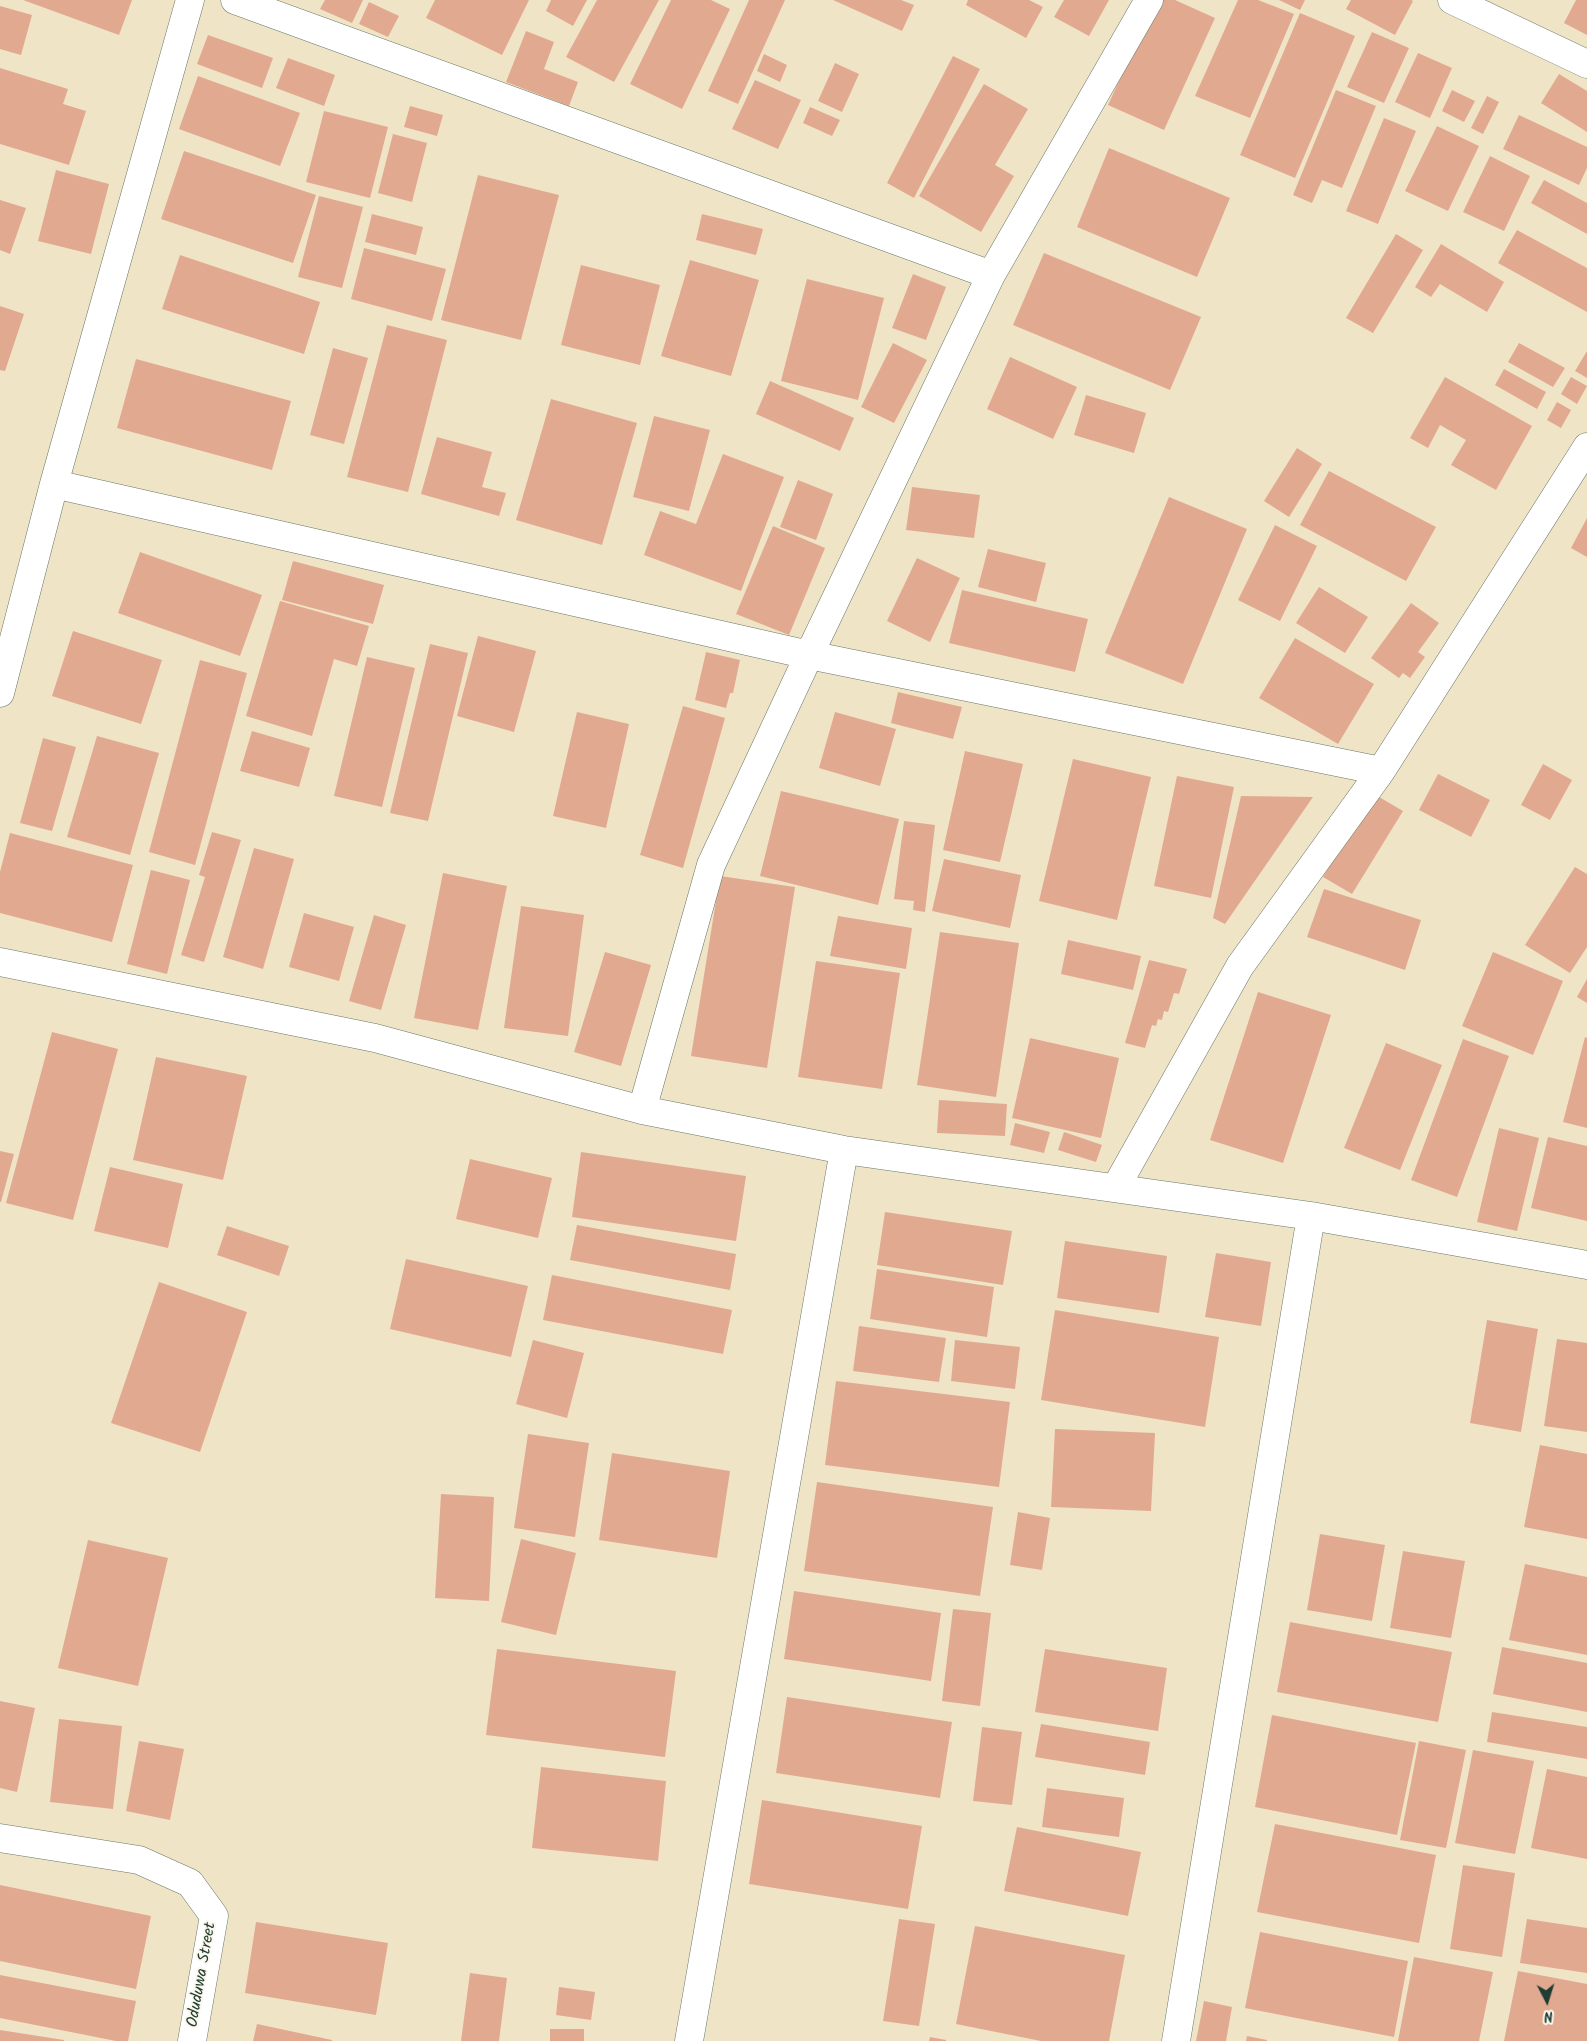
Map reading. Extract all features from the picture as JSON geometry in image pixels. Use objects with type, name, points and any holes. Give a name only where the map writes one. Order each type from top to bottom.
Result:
[{"type":"street","points":[[0,693],[54,484],[190,0]]},
{"type":"street","points":[[235,0],[991,276]]},
{"type":"street","points":[[642,1110],[711,865],[991,276],[1149,0]]},
{"type":"street","points":[[1452,0],[1587,64]]},
{"type":"street","points":[[1116,1188],[1240,966],[1381,771],[1587,447]]},
{"type":"street","points":[[54,484],[809,656],[1381,771]]},
{"type":"street","points":[[0,962],[374,1038],[642,1110],[844,1150],[1311,1216],[1587,1266]]},
{"type":"street","points":[[689,2041],[844,1150]]},
{"type":"street","points":[[1176,2041],[1311,1216]]},
{"type":"street","name":"Oduduwa Street","points":[[0,1838],[139,1860],[190,1883],[214,1916],[192,2041]]},
{"type":"building","points":[[23,0],[132,0],[119,35]]},
{"type":"building","points":[[325,0],[363,0],[352,23],[320,9]]},
{"type":"building","points":[[435,0],[529,0],[502,55],[426,18]]},
{"type":"building","points":[[551,0],[587,0],[573,26],[546,11]]},
{"type":"building","points":[[597,0],[659,0],[614,82],[566,57]]},
{"type":"building","points":[[671,0],[711,0],[730,9],[682,109],[630,84]]},
{"type":"building","points":[[749,0],[785,0],[738,104],[708,91]]},
{"type":"building","points":[[833,0],[901,0],[914,5],[902,31]]},
{"type":"building","points":[[968,0],[1029,0],[1043,7],[1026,38],[966,5]]},
{"type":"building","points":[[1064,0],[1109,0],[1089,36],[1054,17]]},
{"type":"building","points":[[1156,0],[1175,0],[1215,18],[1164,130],[1108,105]]},
{"type":"building","points":[[1238,0],[1258,0],[1294,14],[1250,118],[1195,96]]},
{"type":"building","points":[[1279,0],[1305,0],[1300,10]]},
{"type":"building","points":[[1351,0],[1413,1],[1395,35],[1346,9]]},
{"type":"building","points":[[1576,0],[1587,0],[1587,35],[1564,23]]},
{"type":"building","points":[[369,2],[399,16],[388,37],[359,24]]},
{"type":"building","points":[[0,6],[32,15],[21,55],[0,49]]},
{"type":"building","points":[[1300,13],[1355,36],[1295,178],[1240,155]]},
{"type":"building","points":[[526,31],[554,42],[544,69],[578,82],[569,106],[506,82]]},
{"type":"building","points":[[1372,32],[1409,48],[1384,103],[1347,87]]},
{"type":"building","points":[[208,35],[273,58],[262,88],[197,64]]},
{"type":"building","points":[[1418,53],[1452,68],[1430,118],[1395,102]]},
{"type":"building","points":[[764,54],[787,65],[780,82],[757,71]]},
{"type":"building","points":[[953,56],[980,69],[914,198],[887,183]]},
{"type":"building","points":[[288,58],[335,75],[324,106],[276,88]]},
{"type":"building","points":[[835,63],[859,74],[842,112],[818,101]]},
{"type":"building","points":[[0,68],[68,89],[63,104],[86,111],[69,165],[0,144]]},
{"type":"building","points":[[1559,74],[1587,91],[1587,132],[1541,103]]},
{"type":"building","points":[[198,76],[300,113],[280,166],[179,129]]},
{"type":"building","points":[[755,80],[801,100],[778,149],[732,129]]},
{"type":"building","points":[[984,84],[1028,109],[995,165],[1014,176],[981,232],[919,196]]},
{"type":"building","points":[[1336,90],[1376,106],[1342,188],[1322,180],[1312,203],[1293,195]]},
{"type":"building","points":[[1452,90],[1475,101],[1464,122],[1442,111]]},
{"type":"building","points":[[1487,96],[1499,102],[1483,134],[1471,128]]},
{"type":"building","points":[[410,106],[443,115],[437,136],[404,127]]},
{"type":"building","points":[[810,107],[840,120],[832,136],[803,123]]},
{"type":"building","points":[[324,111],[388,127],[370,198],[306,182]]},
{"type":"building","points":[[1519,115],[1587,147],[1587,168],[1579,185],[1503,149]]},
{"type":"building","points":[[1384,118],[1416,131],[1378,224],[1346,211]]},
{"type":"building","points":[[1437,126],[1479,146],[1448,211],[1405,191]]},
{"type":"building","points":[[393,134],[427,143],[412,202],[378,193]]},
{"type":"building","points":[[1109,148],[1230,198],[1197,277],[1077,227]]},
{"type":"building","points":[[184,151],[316,195],[293,263],[161,219]]},
{"type":"building","points":[[1490,156],[1530,176],[1504,231],[1463,212]]},
{"type":"building","points":[[56,170],[109,184],[91,254],[38,241]]},
{"type":"building","points":[[478,175],[559,195],[521,340],[441,320]]},
{"type":"building","points":[[1544,180],[1587,203],[1587,234],[1531,203]]},
{"type":"building","points":[[319,196],[363,207],[342,288],[298,277]]},
{"type":"building","points":[[0,200],[26,208],[10,254],[0,250]]},
{"type":"building","points":[[372,214],[423,227],[416,255],[365,242]]},
{"type":"building","points":[[702,214],[763,229],[756,255],[696,240]]},
{"type":"building","points":[[1517,230],[1587,268],[1587,312],[1498,263]]},
{"type":"building","points":[[1396,234],[1423,250],[1373,333],[1346,318]]},
{"type":"building","points":[[1441,244],[1504,282],[1487,312],[1440,284],[1431,297],[1415,287]]},
{"type":"building","points":[[364,248],[446,269],[432,321],[351,299]]},
{"type":"building","points":[[1044,253],[1201,317],[1170,390],[1013,325]]},
{"type":"building","points":[[180,255],[320,302],[304,354],[162,309]]},
{"type":"building","points":[[690,260],[759,280],[731,376],[661,356]]},
{"type":"building","points":[[581,265],[660,285],[640,365],[561,345]]},
{"type":"building","points":[[913,274],[946,287],[926,340],[892,328]]},
{"type":"building","points":[[807,279],[884,298],[858,400],[781,381]]},
{"type":"building","points":[[0,306],[24,314],[5,371],[0,370]]},
{"type":"building","points":[[387,325],[447,340],[408,492],[347,477]]},
{"type":"building","points":[[893,343],[927,360],[894,423],[861,407]]},
{"type":"building","points":[[1519,343],[1565,368],[1553,387],[1508,362]]},
{"type":"building","points":[[333,348],[368,358],[344,444],[310,435]]},
{"type":"building","points":[[1587,351],[1587,378],[1575,371]]},
{"type":"building","points":[[1010,357],[1077,387],[1053,439],[987,409]]},
{"type":"building","points":[[136,359],[291,401],[272,470],[117,428]]},
{"type":"building","points":[[1504,369],[1546,392],[1537,409],[1495,385]]},
{"type":"building","points":[[1445,377],[1532,426],[1496,490],[1451,465],[1466,440],[1440,425],[1428,448],[1410,438]]},
{"type":"building","points":[[1571,377],[1587,386],[1577,404],[1561,394]]},
{"type":"building","points":[[770,381],[854,418],[840,451],[756,414]]},
{"type":"building","points":[[1086,395],[1146,413],[1134,453],[1074,435]]},
{"type":"building","points":[[551,399],[637,423],[602,545],[516,520]]},
{"type":"building","points":[[1557,402],[1571,410],[1561,428],[1547,420]]},
{"type":"building","points":[[654,416],[710,430],[689,511],[633,497]]},
{"type":"building","points":[[437,437],[492,452],[482,487],[506,493],[499,516],[421,494]]},
{"type":"building","points":[[1297,448],[1322,464],[1289,517],[1264,501]]},
{"type":"building","points":[[723,454],[784,477],[741,591],[644,555],[660,511],[696,524]]},
{"type":"building","points":[[1329,471],[1436,527],[1406,581],[1300,525]]},
{"type":"building","points":[[798,480],[833,494],[816,540],[780,527]]},
{"type":"building","points":[[912,487],[980,495],[974,538],[906,530]]},
{"type":"building","points":[[1169,497],[1247,529],[1183,684],[1105,653]]},
{"type":"building","points":[[1587,518],[1587,557],[1571,548]]},
{"type":"building","points":[[1275,525],[1317,546],[1280,621],[1238,600]]},
{"type":"building","points":[[773,526],[825,548],[789,635],[736,614]]},
{"type":"building","points":[[988,549],[1046,563],[1036,602],[978,587]]},
{"type":"building","points":[[140,552],[262,595],[240,656],[118,613]]},
{"type":"building","points":[[917,558],[960,578],[930,642],[887,621]]},
{"type":"building","points":[[293,561],[384,585],[373,624],[282,600]]},
{"type":"building","points":[[1319,587],[1368,617],[1345,653],[1296,623]]},
{"type":"building","points":[[962,590],[1088,619],[1075,672],[949,643]]},
{"type":"building","points":[[280,601],[369,626],[357,666],[334,659],[312,736],[246,716]]},
{"type":"building","points":[[1411,603],[1439,623],[1418,652],[1425,657],[1410,678],[1403,673],[1399,678],[1371,658]]},
{"type":"building","points":[[73,631],[162,660],[141,724],[52,696]]},
{"type":"building","points":[[478,636],[536,651],[514,732],[457,716]]},
{"type":"building","points":[[1295,638],[1374,684],[1338,744],[1259,698]]},
{"type":"building","points":[[430,644],[468,653],[428,821],[390,813]]},
{"type":"building","points":[[706,652],[740,660],[733,693],[730,693],[726,708],[695,700]]},
{"type":"building","points":[[367,657],[415,668],[382,807],[334,796]]},
{"type":"building","points":[[200,660],[247,673],[195,865],[149,852]]},
{"type":"building","points":[[898,692],[962,707],[953,739],[891,723]]},
{"type":"building","points":[[683,706],[725,718],[683,868],[640,855]]},
{"type":"building","points":[[577,712],[629,724],[606,828],[553,816]]},
{"type":"building","points":[[835,712],[896,729],[880,786],[819,768]]},
{"type":"building","points":[[252,731],[310,748],[299,787],[240,771]]},
{"type":"building","points":[[97,736],[159,753],[130,855],[67,837]]},
{"type":"building","points":[[43,738],[76,747],[52,831],[20,823]]},
{"type":"building","points":[[965,751],[1023,764],[1000,862],[943,850]]},
{"type":"building","points":[[1073,759],[1151,777],[1117,920],[1039,901]]},
{"type":"building","points":[[1543,764],[1572,780],[1550,820],[1521,805]]},
{"type":"building","points":[[1438,774],[1490,800],[1471,837],[1419,810]]},
{"type":"building","points":[[1177,776],[1234,787],[1211,898],[1154,886]]},
{"type":"building","points":[[781,791],[899,819],[878,905],[760,876]]},
{"type":"building","points":[[1374,794],[1403,811],[1352,894],[1323,877]]},
{"type":"building","points":[[1241,796],[1313,797],[1225,924],[1213,918]]},
{"type":"building","points":[[904,821],[935,825],[925,912],[913,910],[914,901],[894,899]]},
{"type":"building","points":[[212,832],[241,840],[204,962],[181,955],[205,877],[199,875]]},
{"type":"building","points":[[10,833],[133,865],[112,942],[0,913],[0,872]]},
{"type":"building","points":[[254,848],[294,859],[263,969],[223,957]]},
{"type":"building","points":[[944,859],[1021,875],[1010,928],[932,911]]},
{"type":"building","points":[[1575,867],[1587,874],[1587,947],[1570,973],[1525,945]]},
{"type":"building","points":[[151,870],[190,880],[167,974],[127,964]]},
{"type":"building","points":[[443,873],[507,886],[478,1030],[414,1018]]},
{"type":"building","points":[[720,876],[795,887],[767,1068],[691,1056]]},
{"type":"building","points":[[1324,889],[1421,920],[1405,970],[1307,937]]},
{"type":"building","points":[[521,906],[584,915],[568,1036],[504,1028]]},
{"type":"building","points":[[304,913],[354,927],[339,981],[289,967]]},
{"type":"building","points":[[374,915],[406,925],[381,1010],[349,1001]]},
{"type":"building","points":[[838,916],[912,928],[906,969],[830,956]]},
{"type":"building","points":[[940,932],[1019,943],[996,1097],[917,1085]]},
{"type":"building","points":[[1068,940],[1141,956],[1133,990],[1061,974]]},
{"type":"building","points":[[605,952],[651,965],[621,1066],[574,1052]]},
{"type":"building","points":[[1493,952],[1563,981],[1533,1055],[1462,1026]]},
{"type":"building","points":[[1149,960],[1187,969],[1179,994],[1174,993],[1168,1012],[1164,1011],[1162,1020],[1158,1019],[1156,1026],[1152,1025],[1145,1048],[1125,1043]]},
{"type":"building","points":[[816,961],[900,973],[882,1089],[798,1077]]},
{"type":"building","points":[[1587,979],[1587,1003],[1577,997]]},
{"type":"building","points":[[1258,992],[1331,1015],[1283,1163],[1210,1140]]},
{"type":"building","points":[[52,1032],[118,1049],[73,1220],[6,1203]]},
{"type":"building","points":[[1585,1037],[1587,1038],[1587,1128],[1563,1122]]},
{"type":"building","points":[[1030,1038],[1119,1058],[1101,1138],[1012,1118]]},
{"type":"building","points":[[1463,1039],[1509,1056],[1457,1197],[1411,1180]]},
{"type":"building","points":[[1386,1043],[1442,1065],[1400,1170],[1344,1148]]},
{"type":"building","points":[[156,1057],[247,1076],[223,1180],[133,1160]]},
{"type":"building","points":[[939,1100],[1007,1104],[1005,1136],[937,1133]]},
{"type":"building","points":[[1015,1123],[1050,1132],[1044,1153],[1010,1145]]},
{"type":"building","points":[[1499,1128],[1539,1138],[1517,1231],[1477,1222]]},
{"type":"building","points":[[1064,1132],[1102,1145],[1096,1162],[1058,1150]]},
{"type":"building","points":[[1548,1137],[1587,1146],[1587,1221],[1531,1208]]},
{"type":"building","points":[[0,1151],[14,1154],[1,1202],[0,1202]]},
{"type":"building","points":[[581,1152],[746,1176],[736,1241],[572,1217]]},
{"type":"building","points":[[470,1159],[552,1178],[538,1238],[456,1219]]},
{"type":"building","points":[[110,1167],[183,1184],[168,1248],[94,1231]]},
{"type":"building","points":[[885,1212],[1012,1231],[1003,1285],[877,1265]]},
{"type":"building","points":[[577,1225],[736,1254],[730,1290],[570,1260]]},
{"type":"building","points":[[227,1226],[289,1246],[279,1276],[217,1255]]},
{"type":"building","points":[[1065,1241],[1167,1256],[1159,1313],[1057,1298]]},
{"type":"building","points":[[1216,1253],[1271,1262],[1261,1326],[1205,1317]]},
{"type":"building","points":[[406,1259],[528,1286],[511,1357],[390,1329]]},
{"type":"building","points":[[877,1269],[994,1287],[987,1337],[870,1319]]},
{"type":"building","points":[[552,1275],[732,1310],[723,1354],[543,1320]]},
{"type":"building","points":[[159,1282],[247,1312],[200,1452],[111,1423]]},
{"type":"building","points":[[1055,1310],[1219,1337],[1205,1427],[1041,1400]]},
{"type":"building","points":[[1487,1320],[1538,1329],[1521,1432],[1470,1423]]},
{"type":"building","points":[[859,1326],[946,1338],[939,1382],[853,1371]]},
{"type":"building","points":[[1557,1339],[1587,1343],[1587,1432],[1544,1426]]},
{"type":"building","points":[[533,1340],[584,1353],[567,1418],[516,1404]]},
{"type":"building","points":[[955,1340],[1020,1347],[1015,1389],[951,1381]]},
{"type":"building","points":[[836,1381],[1010,1402],[999,1487],[825,1465]]},
{"type":"building","points":[[1055,1429],[1155,1433],[1151,1511],[1051,1507]]},
{"type":"building","points":[[528,1434],[589,1443],[575,1537],[514,1528]]},
{"type":"building","points":[[1540,1445],[1587,1454],[1587,1539],[1524,1527]]},
{"type":"building","points":[[612,1453],[730,1471],[717,1558],[599,1540]]},
{"type":"building","points":[[817,1482],[993,1507],[980,1596],[804,1571]]},
{"type":"building","points":[[441,1494],[494,1497],[489,1601],[435,1598]]},
{"type":"building","points":[[1018,1512],[1050,1518],[1042,1570],[1010,1565]]},
{"type":"building","points":[[1320,1534],[1385,1545],[1372,1621],[1307,1610]]},
{"type":"building","points":[[521,1539],[576,1553],[556,1635],[501,1622]]},
{"type":"building","points":[[88,1540],[168,1558],[138,1686],[58,1668]]},
{"type":"building","points":[[1403,1551],[1465,1561],[1451,1638],[1390,1628]]},
{"type":"building","points":[[1525,1564],[1587,1577],[1587,1655],[1509,1640]]},
{"type":"building","points":[[794,1591],[941,1613],[931,1681],[784,1659]]},
{"type":"building","points":[[953,1609],[991,1613],[980,1706],[942,1701]]},
{"type":"building","points":[[1290,1622],[1452,1652],[1438,1722],[1277,1692]]},
{"type":"building","points":[[1502,1647],[1587,1663],[1587,1712],[1493,1694]]},
{"type":"building","points":[[497,1649],[676,1671],[665,1757],[486,1735]]},
{"type":"building","points":[[1045,1649],[1167,1668],[1158,1731],[1035,1712]]},
{"type":"building","points":[[787,1697],[952,1722],[940,1798],[776,1773]]},
{"type":"building","points":[[0,1701],[35,1708],[17,1792],[0,1788]]},
{"type":"building","points":[[1492,1712],[1587,1727],[1587,1759],[1487,1742]]},
{"type":"building","points":[[1272,1715],[1416,1743],[1397,1835],[1255,1807]]},
{"type":"building","points":[[59,1719],[122,1726],[113,1809],[50,1802]]},
{"type":"building","points":[[1041,1724],[1150,1742],[1145,1775],[1035,1757]]},
{"type":"building","points":[[982,1727],[1022,1732],[1012,1805],[973,1801]]},
{"type":"building","points":[[139,1741],[184,1749],[170,1820],[126,1811]]},
{"type":"building","points":[[1419,1741],[1466,1750],[1446,1848],[1400,1840]]},
{"type":"building","points":[[1473,1750],[1534,1761],[1515,1854],[1455,1843]]},
{"type":"building","points":[[541,1767],[666,1781],[658,1861],[532,1848]]},
{"type":"building","points":[[1547,1769],[1587,1777],[1587,1859],[1531,1848]]},
{"type":"building","points":[[1047,1788],[1124,1798],[1119,1837],[1042,1827]]},
{"type":"building","points":[[762,1800],[922,1826],[908,1909],[749,1884]]},
{"type":"building","points":[[1275,1824],[1436,1855],[1419,1943],[1257,1912]]},
{"type":"building","points":[[1017,1827],[1141,1852],[1128,1916],[1004,1891]]},
{"type":"building","points":[[1463,1865],[1515,1873],[1502,1957],[1450,1949]]},
{"type":"building","points":[[0,1885],[151,1916],[136,1989],[0,1961]]},
{"type":"building","points":[[899,1919],[935,1924],[919,2026],[883,2021]]},
{"type":"building","points":[[1527,1919],[1587,1928],[1587,1973],[1520,1963]]},
{"type":"building","points":[[256,1922],[388,1943],[376,2015],[245,1993]]},
{"type":"building","points":[[975,1926],[1125,1955],[1109,2041],[1041,2041],[956,2024]]},
{"type":"building","points":[[1260,1932],[1408,1961],[1394,2037],[1245,2008]]},
{"type":"building","points":[[1414,1957],[1493,1972],[1479,2041],[1398,2041]]},
{"type":"building","points":[[1518,1971],[1587,1984],[1587,2041],[1504,2041]]},
{"type":"building","points":[[470,1973],[507,1978],[499,2041],[461,2041]]},
{"type":"building","points":[[0,1975],[136,2001],[128,2041],[116,2041],[0,2018]]},
{"type":"building","points":[[559,1987],[595,1992],[591,2020],[556,2015]]},
{"type":"building","points":[[1204,2001],[1232,2007],[1226,2041],[1196,2041]]},
{"type":"building","points":[[257,2024],[332,2040],[332,2041],[253,2041]]},
{"type":"building","points":[[550,2029],[584,2029],[584,2041],[550,2041]]},
{"type":"building","points":[[0,2030],[64,2040],[64,2041],[0,2041]]},
{"type":"building","points":[[1247,2036],[1267,2040],[1267,2041],[1246,2041]]},
{"type":"building","points":[[930,2037],[946,2040],[946,2041],[929,2041]]}]
